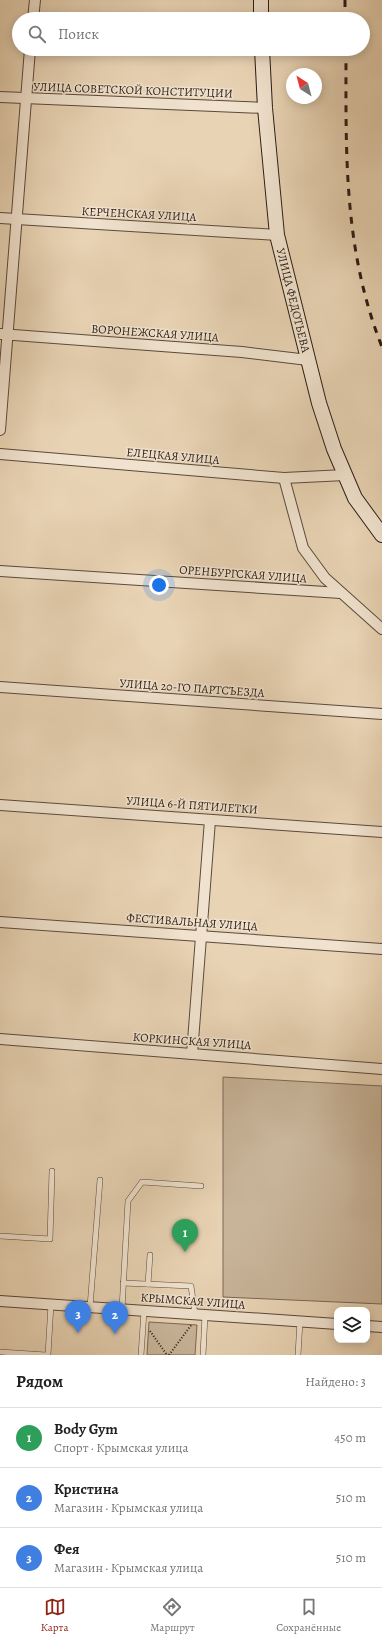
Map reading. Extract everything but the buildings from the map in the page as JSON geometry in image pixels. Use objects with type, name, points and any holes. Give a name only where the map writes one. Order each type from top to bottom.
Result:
[{"type":"main road","points":[[261,0],[261,12]]},
{"type":"main road","name":"УЛИЦА ФЕДОТЬЕВА","points":[[262,56],[265,108],[276,235],[319,403],[344,475],[355,498],[382,535]]},
{"type":"street","points":[[34,12],[35,0]]},
{"type":"street","points":[[0,430],[4,334],[17,220],[29,56]]},
{"type":"street","name":"УЛИЦА СОВЕТСКОЙ КОНСТИТУЦИИ","points":[[0,96],[265,108]]},
{"type":"street","name":"КЕРЧЕНСКАЯ УЛИЦА","points":[[0,218],[276,235]]},
{"type":"street","name":"ВОРОНЕЖСКАЯ УЛИЦА","points":[[4,334],[242,352],[308,360]]},
{"type":"street","name":"ЕЛЕЦКАЯ УЛИЦА","points":[[0,454],[284,478],[344,475]]},
{"type":"street","points":[[284,478],[303,548],[325,578],[382,629]]},
{"type":"street","name":"ОРЕНБУРГСКАЯ УЛИЦА","points":[[0,571],[341,593]]},
{"type":"street","name":"УЛИЦА 20-ГО ПАРТСЪЕЗДА","points":[[0,687],[382,714]]},
{"type":"street","name":"УЛИЦА 6-Й ПЯТИЛЕТКИ","points":[[0,805],[382,832]]},
{"type":"street","points":[[192,1054],[210,820]]},
{"type":"street","name":"ФЕСТИВАЛЬНАЯ УЛИЦА","points":[[0,922],[382,949]]},
{"type":"street","name":"КОРКИНСКАЯ УЛИЦА","points":[[0,1039],[382,1069]]},
{"type":"street","name":"КРЫМСКАЯ УЛИЦА","points":[[0,1301],[334,1324]]},
{"type":"street","points":[[370,1326],[382,1327]]},
{"type":"lane","points":[[0,1236],[50,1239],[52,1171]]},
{"type":"lane","points":[[90,1307],[100,1180]]},
{"type":"lane","points":[[122,1309],[128,1201],[142,1182],[200,1186]]},
{"type":"lane","points":[[148,1284],[150,1255]]},
{"type":"lane","points":[[123,1283],[191,1286],[200,1314],[202,1355]]},
{"type":"lane","points":[[0,1352],[47,1355],[51,1304]]},
{"type":"lane","points":[[141,1355],[144,1311]]},
{"type":"lane","points":[[298,1355],[300,1321]]},
{"type":"path","points":[[147,1327],[168,1355],[200,1314]]},
{"type":"shaded area","points":[[223,1077],[382,1086],[382,1304],[223,1297]]},
{"type":"shaded area","points":[[149,1322],[197,1325],[195,1355],[147,1355]]},
{"type":"railway","points":[[345,0],[345,12]]},
{"type":"railway","points":[[346,56],[347,163],[353,237],[369,310],[382,347]]},
{"type":"place","name":"Body Gym","points":[[185,1252]]},
{"type":"place","name":"Фея","points":[[78,1333]]},
{"type":"place","name":"Кристина","points":[[115,1334]]}]
